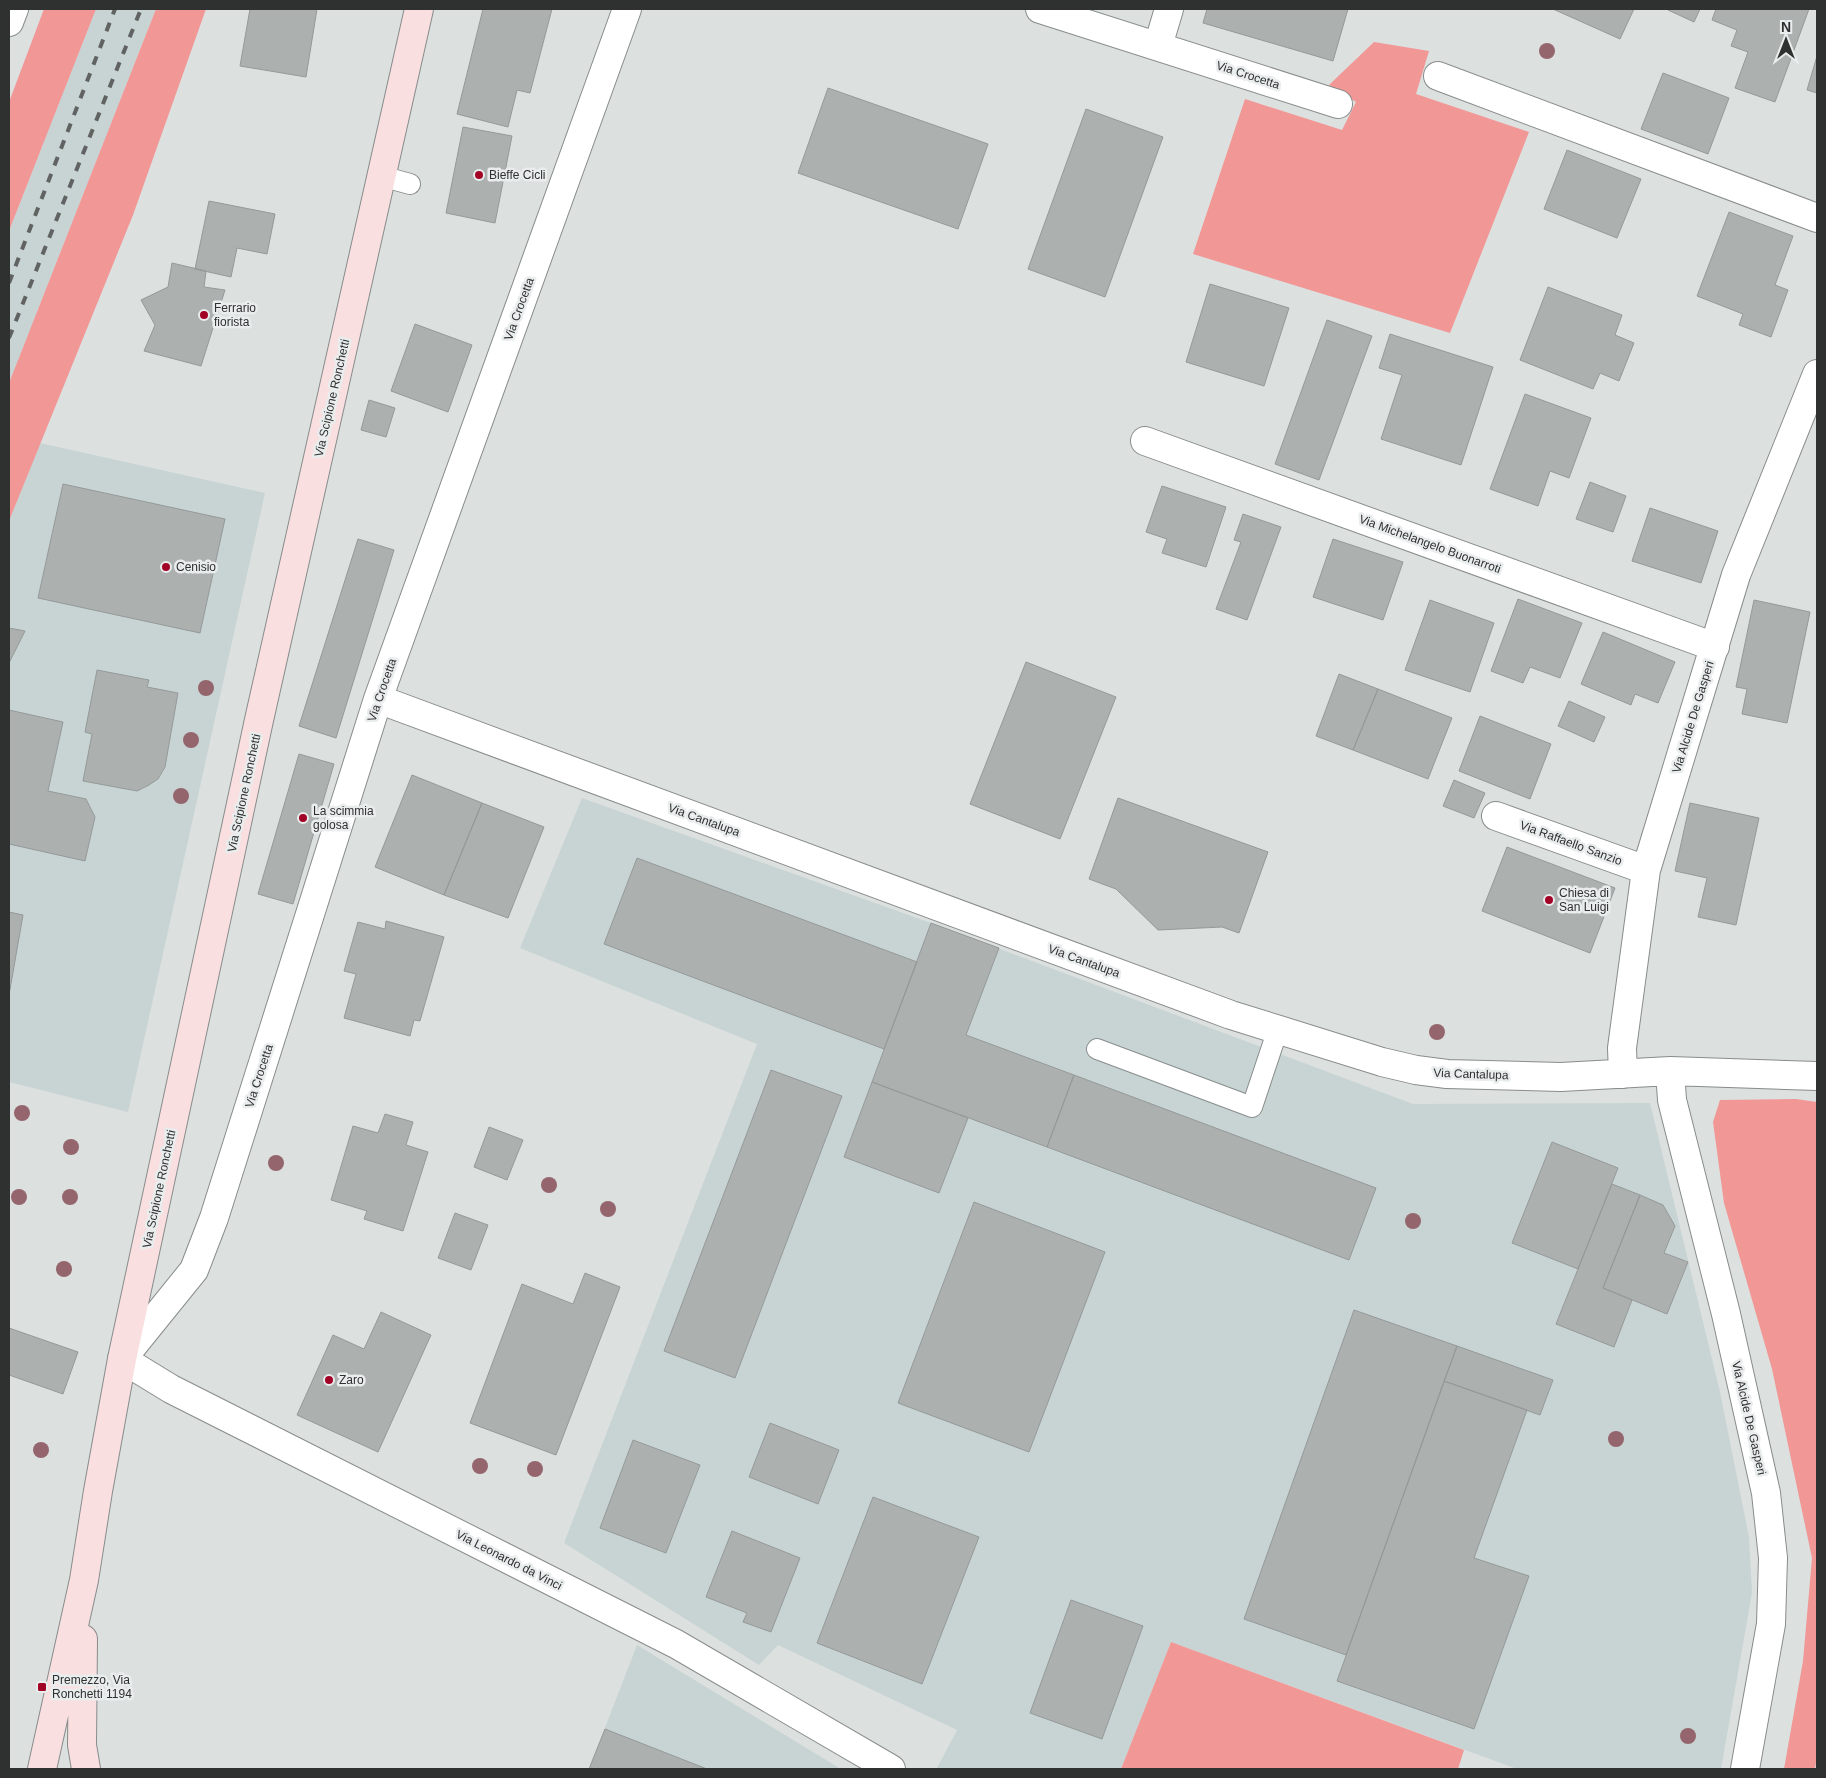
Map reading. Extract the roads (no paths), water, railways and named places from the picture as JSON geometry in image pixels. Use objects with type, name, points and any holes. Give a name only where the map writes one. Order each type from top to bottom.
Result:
[{"type":"main road","name":"Via Scipione Ronchetti","points":[[42,1769],[84,1580],[122,1360],[262,710],[419,9]]},
{"type":"main road","name":"Via Scipione Ronchetti","points":[[84,1580],[82,1746],[86,1769]]},
{"type":"street","points":[[9,22],[14,9]]},
{"type":"street","name":"Via Crocetta","points":[[122,1360],[194,1270],[214,1218],[378,699],[627,9]]},
{"type":"street","name":"Via Crocetta","points":[[1040,9],[1338,104]]},
{"type":"street","points":[[1158,46],[1168,9]]},
{"type":"street","points":[[1438,76],[1817,218]]},
{"type":"street","name":"Via Alcide De Gasperi","points":[[1623,1074],[1622,1048],[1646,870],[1736,575],[1817,374]]},
{"type":"street","name":"Via Michelangelo Buonarroti","points":[[1145,440],[1715,647]]},
{"type":"street","name":"Via Cantalupa","points":[[378,699],[1231,1015],[1382,1062],[1416,1070],[1447,1074],[1561,1076],[1670,1071],[1817,1076]]},
{"type":"street","name":"Via Raffaello Sanzio","points":[[1496,816],[1646,870]]},
{"type":"street","name":"Via Alcide De Gasperi","points":[[1670,1071],[1672,1100],[1726,1314],[1766,1493],[1773,1558],[1771,1624],[1745,1769]]},
{"type":"street","name":"Via Leonardo da Vinci","points":[[122,1360],[171,1389],[676,1644],[891,1769]]},
{"type":"lane","points":[[381,176],[410,184]]},
{"type":"lane","points":[[1097,1049],[1252,1107],[1278,1029]]},
{"type":"railway","points":[[9,283],[115,9]]},
{"type":"railway","points":[[9,338],[141,9]]},
{"type":"place","name":"Bieffe Cicli","points":[[479,175]]},
{"type":"place","name":"Ferrario fiorista","points":[[204,315]]},
{"type":"place","name":"Cenisio","points":[[166,567]]},
{"type":"place","name":"La scimmia golosa","points":[[303,818]]},
{"type":"place","name":"Chiesa di San Luigi","points":[[1549,900]]},
{"type":"place","name":"Zaro","points":[[329,1380]]},
{"type":"place","name":"Premezzo, Via Ronchetti 1194","points":[[42,1687]]}]
